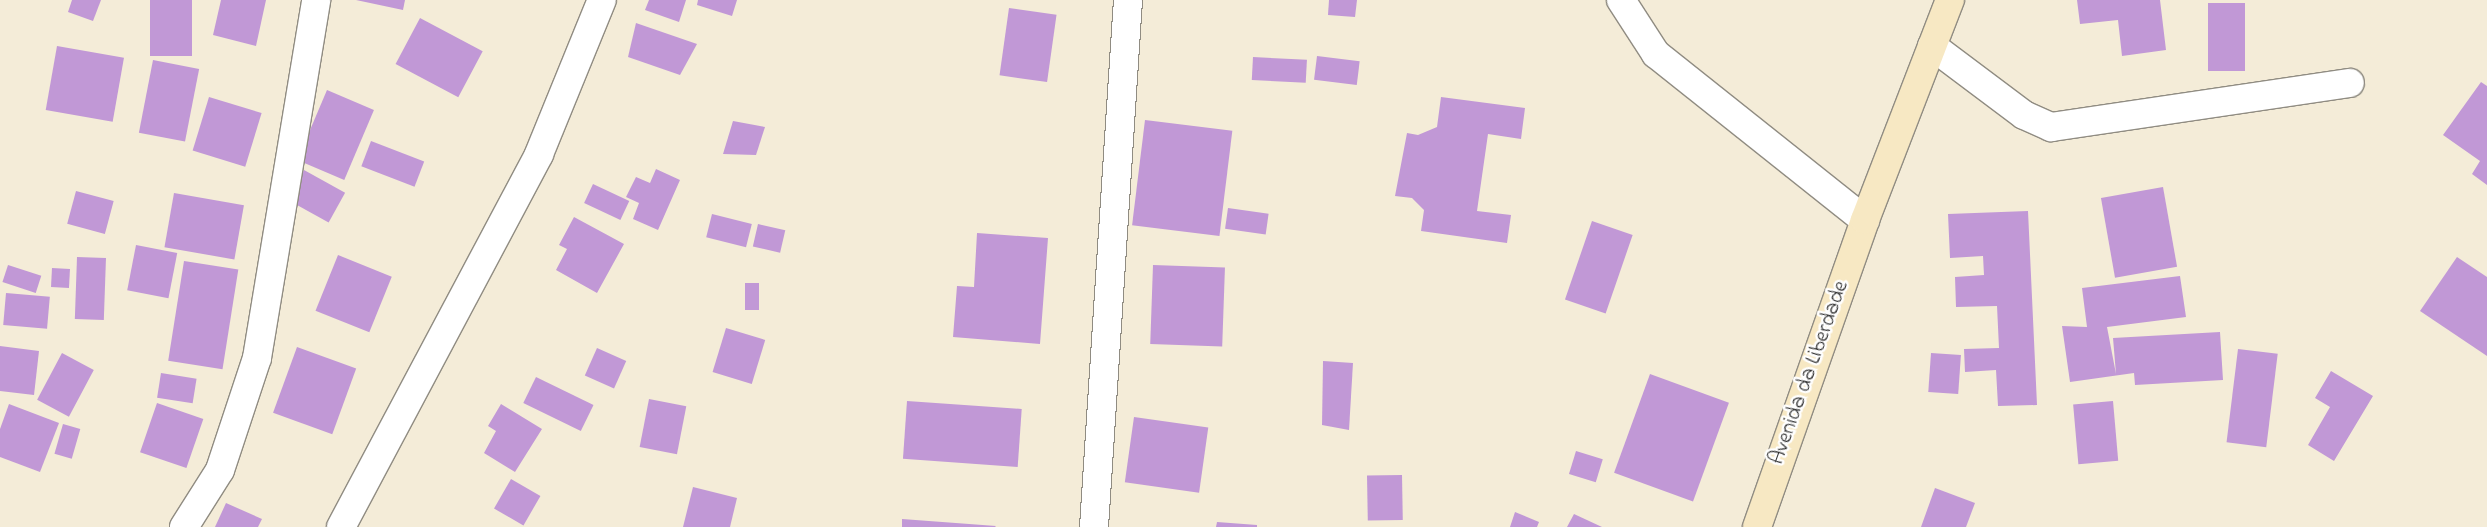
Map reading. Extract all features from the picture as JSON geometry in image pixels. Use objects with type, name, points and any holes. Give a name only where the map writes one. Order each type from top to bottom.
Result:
[{"type":"street","points":[[184,527],[220,470],[257,358],[316,0]]},
{"type":"street","points":[[341,527],[540,154],[602,0]]},
{"type":"street","points":[[1094,527],[1128,0]]},
{"type":"street","points":[[1621,0],[1656,54],[1865,220]]},
{"type":"street","name":"Avenida da Liberdade","points":[[1757,527],[1865,220],[1950,0]]},
{"type":"street","points":[[1932,46],[2024,114],[2050,127],[2350,83]]},
{"type":"building","points":[[72,0],[101,0],[93,21],[68,12]]},
{"type":"building","points":[[150,0],[192,0],[192,56],[150,56]]},
{"type":"building","points":[[221,0],[266,0],[256,46],[213,35]]},
{"type":"building","points":[[356,0],[405,0],[403,10]]},
{"type":"building","points":[[649,0],[686,0],[679,22],[645,10]]},
{"type":"building","points":[[698,0],[737,0],[732,16],[697,5]]},
{"type":"building","points":[[1329,0],[1357,0],[1355,17],[1328,15]]},
{"type":"building","points":[[2077,0],[2160,0],[2166,50],[2122,56],[2118,20],[2080,24]]},
{"type":"building","points":[[2208,3],[2245,3],[2245,71],[2208,71]]},
{"type":"building","points":[[1009,8],[1057,15],[1047,82],[1000,75]]},
{"type":"building","points":[[420,18],[483,51],[458,97],[396,64]]},
{"type":"building","points":[[636,23],[697,44],[680,75],[628,57]]},
{"type":"building","points":[[57,46],[124,58],[113,122],[46,110]]},
{"type":"building","points":[[1317,56],[1360,61],[1357,85],[1314,80]]},
{"type":"building","points":[[1253,57],[1307,60],[1306,83],[1252,80]]},
{"type":"building","points":[[153,60],[199,69],[185,142],[139,133]]},
{"type":"building","points":[[2481,82],[2487,86],[2487,185],[2472,174],[2480,161],[2443,135]]},
{"type":"building","points":[[327,90],[374,110],[344,180],[297,160]]},
{"type":"building","points":[[209,97],[262,113],[245,167],[193,151]]},
{"type":"building","points":[[1441,97],[1525,108],[1521,139],[1488,134],[1477,211],[1511,215],[1507,243],[1421,231],[1424,210],[1412,198],[1395,196],[1407,133],[1418,135],[1437,127]]},
{"type":"building","points":[[1145,120],[1232,131],[1219,236],[1132,225]]},
{"type":"building","points":[[733,121],[765,127],[756,155],[723,154]]},
{"type":"building","points":[[371,141],[424,161],[415,187],[361,166]]},
{"type":"building","points":[[656,169],[680,180],[658,230],[633,219],[639,203],[626,197],[636,177],[650,183]]},
{"type":"building","points":[[304,170],[345,193],[329,223],[288,200]]},
{"type":"building","points":[[593,184],[629,201],[620,220],[584,203]]},
{"type":"building","points":[[2163,187],[2177,267],[2115,278],[2101,198]]},
{"type":"building","points":[[76,191],[114,201],[105,234],[67,224]]},
{"type":"building","points":[[174,193],[244,205],[234,259],[164,247]]},
{"type":"building","points":[[1228,208],[1269,214],[1266,235],[1225,229]]},
{"type":"building","points":[[2028,211],[2037,405],[1998,406],[1996,370],[1965,372],[1964,349],[1999,348],[1997,306],[1956,307],[1955,277],[1984,275],[1983,256],[1950,258],[1948,214]]},
{"type":"building","points":[[712,214],[752,224],[746,247],[706,237]]},
{"type":"building","points":[[574,217],[624,244],[597,293],[556,270],[567,249],[559,245]]},
{"type":"building","points":[[1592,221],[1633,235],[1606,313],[1565,299]]},
{"type":"building","points":[[758,224],[785,230],[780,253],[753,246]]},
{"type":"building","points":[[977,233],[1048,238],[1040,344],[953,337],[957,286],[974,287]]},
{"type":"building","points":[[136,245],[177,253],[168,298],[127,290]]},
{"type":"building","points":[[338,255],[392,277],[369,332],[316,311]]},
{"type":"building","points":[[77,257],[106,258],[104,320],[75,319]]},
{"type":"building","points":[[2457,257],[2487,277],[2487,356],[2420,311]]},
{"type":"building","points":[[184,261],[238,270],[223,369],[168,361]]},
{"type":"building","points":[[8,265],[41,276],[36,293],[2,282]]},
{"type":"building","points":[[1153,265],[1225,268],[1222,346],[1150,344]]},
{"type":"building","points":[[52,268],[70,269],[69,288],[51,287]]},
{"type":"building","points":[[2180,276],[2186,317],[2107,327],[2116,374],[2113,338],[2220,332],[2223,380],[2135,385],[2134,373],[2070,382],[2062,326],[2087,327],[2082,288]]},
{"type":"building","points":[[745,283],[759,283],[759,310],[745,310]]},
{"type":"building","points":[[6,293],[50,297],[47,329],[3,325]]},
{"type":"building","points":[[726,328],[765,340],[752,384],[713,372]]},
{"type":"building","points":[[0,346],[39,351],[34,395],[0,391]]},
{"type":"building","points":[[297,347],[356,369],[332,434],[273,413]]},
{"type":"building","points":[[597,348],[626,361],[614,388],[585,375]]},
{"type":"building","points":[[2238,349],[2278,354],[2266,447],[2227,442]]},
{"type":"building","points":[[62,353],[94,370],[69,417],[37,400]]},
{"type":"building","points":[[1931,353],[1961,355],[1958,394],[1928,392]]},
{"type":"building","points":[[1323,361],[1353,363],[1349,430],[1322,425]]},
{"type":"building","points":[[2331,371],[2373,396],[2334,461],[2308,445],[2330,407],[2315,398]]},
{"type":"building","points":[[161,373],[197,379],[193,403],[157,398]]},
{"type":"building","points":[[1650,374],[1729,403],[1693,501],[1614,473]]},
{"type":"building","points":[[536,377],[594,405],[581,431],[523,403]]},
{"type":"building","points":[[649,399],[686,406],[677,454],[640,447]]},
{"type":"building","points":[[907,401],[1022,409],[1018,467],[903,459]]},
{"type":"building","points":[[2113,401],[2118,461],[2078,464],[2073,404]]},
{"type":"building","points":[[157,403],[203,419],[186,468],[140,452]]},
{"type":"building","points":[[9,404],[59,423],[40,472],[0,457],[0,429]]},
{"type":"building","points":[[501,404],[542,429],[515,472],[484,453],[496,431],[488,426]]},
{"type":"building","points":[[1134,417],[1208,427],[1199,493],[1125,482]]},
{"type":"building","points":[[63,424],[80,429],[72,459],[54,454]]},
{"type":"building","points":[[1576,451],[1603,459],[1596,482],[1569,474]]},
{"type":"building","points":[[1402,475],[1403,520],[1368,521],[1367,476]]},
{"type":"building","points":[[511,479],[540,496],[523,525],[494,508]]},
{"type":"building","points":[[693,487],[737,498],[730,527],[683,527]]},
{"type":"building","points":[[1935,488],[1975,503],[1966,527],[1921,527]]},
{"type":"building","points":[[226,503],[262,519],[258,527],[215,527]]},
{"type":"building","points":[[1515,512],[1539,522],[1537,527],[1510,527]]},
{"type":"building","points":[[1574,514],[1602,527],[1567,527]]},
{"type":"building","points":[[902,519],[996,526],[902,527]]},
{"type":"building","points":[[1217,522],[1257,525],[1257,527],[1216,527]]}]
